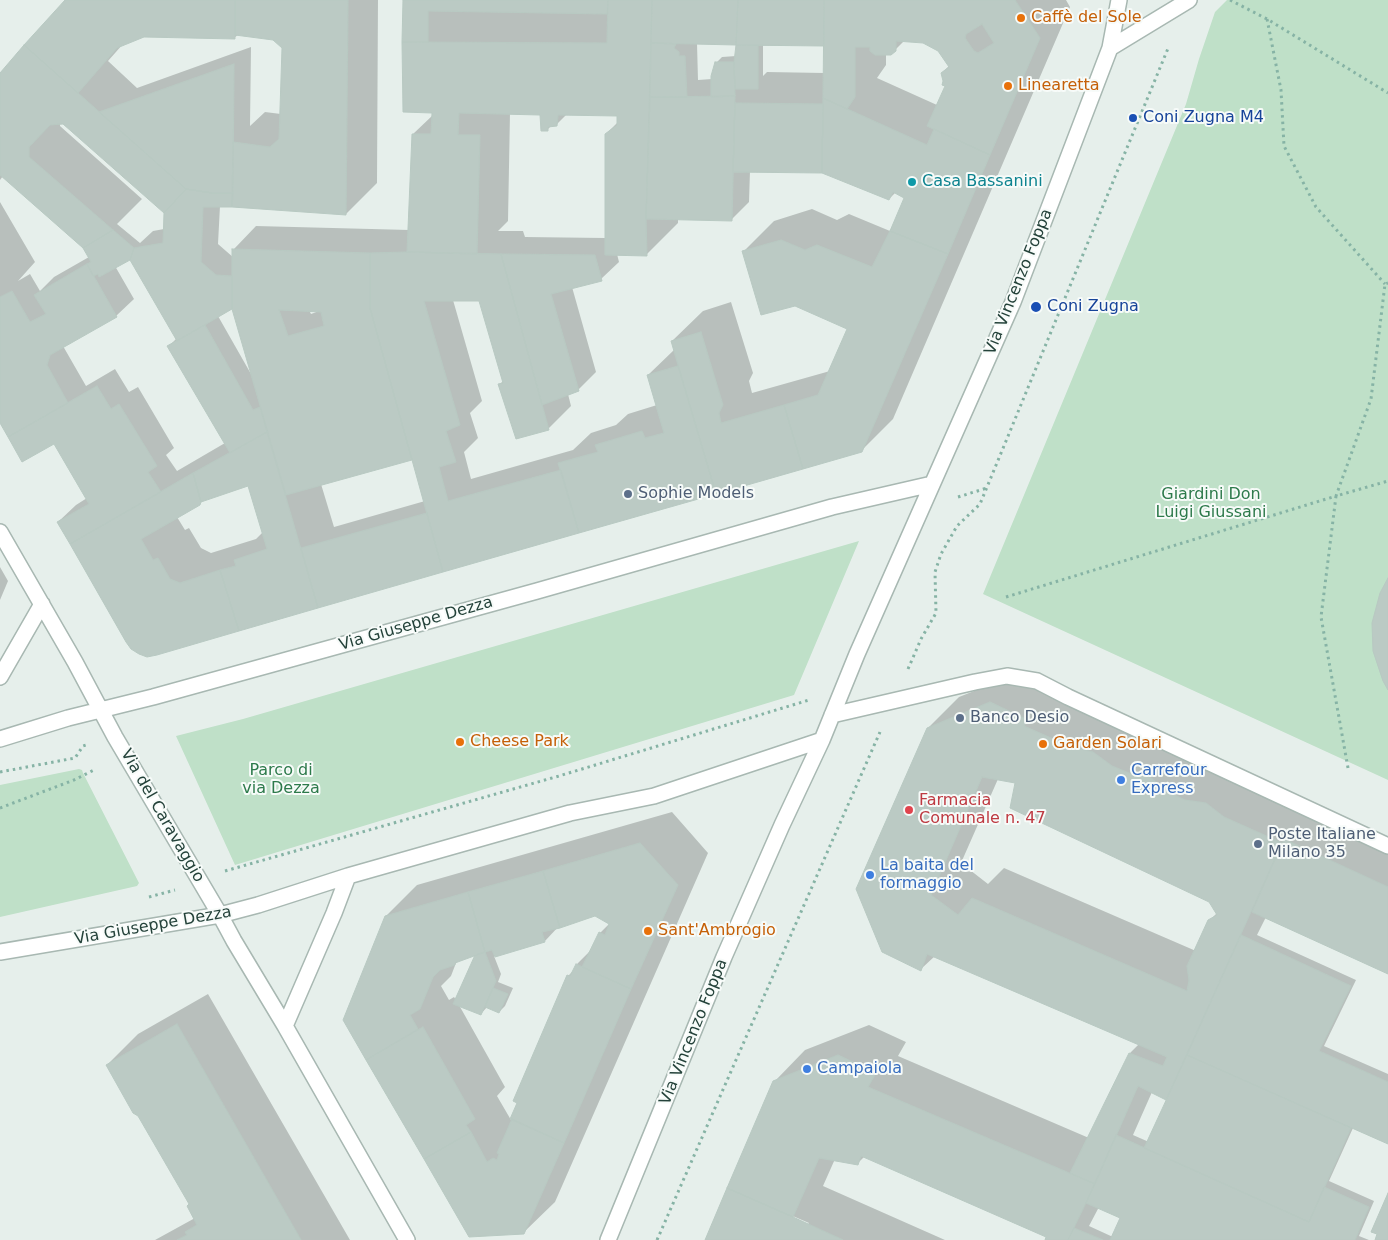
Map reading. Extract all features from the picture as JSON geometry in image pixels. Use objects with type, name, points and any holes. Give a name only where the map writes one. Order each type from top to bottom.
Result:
[{"type":"street","name":"Via Vincenzo Foppa","points":[[608,1240],[724,957],[822,740],[857,654],[1012,302],[1110,48],[1119,0]]},
{"type":"street","points":[[1110,48],[1185,2]]},
{"type":"street","name":"Via Giuseppe Dezza","points":[[0,739],[68,718],[162,695],[832,507],[932,484]]},
{"type":"street","name":"Via del Caravaggio","points":[[0,532],[407,1240]]},
{"type":"street","points":[[0,677],[42,604]]},
{"type":"street","points":[[832,715],[1007,676],[1037,681],[1388,846]]},
{"type":"street","name":"Via Giuseppe Dezza","points":[[0,952],[220,915],[258,905],[348,876],[570,813],[654,796],[822,740]]},
{"type":"street","points":[[285,1026],[348,876]]},
{"type":"path","points":[[1230,0],[1267,19],[1388,93]]},
{"type":"path","points":[[909,666],[921,639],[936,613],[935,572],[941,554],[957,526],[980,504],[1180,19],[1185,2]]},
{"type":"path","points":[[1267,19],[1281,90],[1284,146],[1316,207],[1386,284],[1371,399],[1336,496],[1321,617],[1348,768]]},
{"type":"path","points":[[1006,597],[1388,481]]},
{"type":"path","points":[[231,869],[560,776],[812,699]]},
{"type":"path","points":[[657,1240],[881,729]]},
{"type":"path","points":[[0,772],[75,758],[83,746]]},
{"type":"path","points":[[0,808],[74,780],[96,769]]},
{"type":"green space","name":"Giardini Don Luigi Giussani","points":[[1227,0],[1388,0],[1388,780],[983,594],[1186,104],[1215,12]]},
{"type":"green space","name":"Parco di via Dezza","points":[[859,541],[794,695],[235,865],[176,736],[243,719]]},
{"type":"green space","points":[[79,769],[82,770],[139,883],[137,886],[0,917],[0,785]]},
{"type":"building","points":[[65,0],[235,0],[235,39],[144,37],[117,48],[78,93],[24,45]]},
{"type":"building","points":[[235,0],[348,0],[346,215],[232,207],[233,142],[270,147],[279,139],[282,48],[273,40],[235,35]]},
{"type":"building","points":[[403,0],[608,0],[607,14],[428,11],[428,42],[402,42]]},
{"type":"building","points":[[608,0],[652,0],[646,219],[647,256],[605,255],[605,134],[617,125],[617,116],[558,115],[557,126],[548,127],[548,131],[541,131],[540,115],[459,113],[458,135],[480,135],[477,254],[407,252],[412,134],[431,134],[432,113],[403,112],[402,42],[607,43]]},
{"type":"building","points":[[652,0],[738,0],[736,45],[651,43]]},
{"type":"building","points":[[738,0],[824,0],[824,46],[736,45]]},
{"type":"building","points":[[824,0],[1015,0],[1040,38],[990,155],[927,126],[945,86],[942,85],[941,73],[949,67],[938,51],[923,43],[896,41],[896,51],[891,55],[875,55],[870,51],[870,47],[855,47],[855,97],[847,109],[823,98]],"holes":[[[982,24],[994,43],[978,53],[974,51],[965,38],[966,34]]]},
{"type":"building","points":[[651,43],[676,44],[674,48],[679,52],[679,56],[685,56],[687,97],[650,97]]},
{"type":"building","points":[[24,45],[186,189],[164,213],[63,124],[50,125],[29,147],[29,157],[113,230],[83,248],[0,175],[0,73]]},
{"type":"building","points":[[736,45],[758,45],[758,89],[735,89],[734,62]]},
{"type":"building","points":[[715,62],[734,62],[735,96],[711,97],[711,76]]},
{"type":"building","points":[[234,64],[233,193],[212,193],[186,189],[99,112]]},
{"type":"building","points":[[735,96],[732,221],[646,219],[650,97]]},
{"type":"building","name":"Casa Bassanini","points":[[823,98],[927,145],[934,129],[990,155],[948,254],[890,231],[904,198],[893,192],[889,200],[822,173]]},
{"type":"building","points":[[735,103],[823,104],[822,173],[733,172]]},
{"type":"building","points":[[186,189],[212,193],[233,193],[232,207],[203,207],[201,262],[216,275],[232,276],[232,309],[177,341],[130,260],[134,248],[163,243],[164,213]]},
{"type":"building","points":[[113,230],[134,248],[130,260],[99,277],[98,274],[93,276],[87,264],[91,262],[83,248]]},
{"type":"building","points":[[890,231],[948,254],[862,452],[803,469],[784,405],[818,395],[847,329],[795,306],[761,315],[742,251],[781,240],[805,250],[817,245],[872,267]]},
{"type":"building","points":[[232,249],[370,253],[370,308],[412,460],[286,495],[232,309]],"holes":[[[279,310],[321,312],[324,326],[288,336]]]},
{"type":"building","points":[[370,253],[501,254],[549,430],[516,439],[498,384],[503,383],[479,301],[424,301],[460,425],[446,431],[456,462],[439,467],[448,501],[561,470],[579,533],[443,572],[370,308]]},
{"type":"building","points":[[501,254],[595,255],[602,281],[551,294],[579,391],[542,405]]},
{"type":"building","points":[[87,264],[117,317],[50,355],[47,365],[68,403],[8,437],[0,423],[0,297],[12,291],[30,322],[46,314],[34,295]]},
{"type":"building","points":[[205,325],[253,410],[260,407],[267,432],[230,453],[167,346]]},
{"type":"building","points":[[701,332],[723,405],[719,413],[721,423],[784,405],[803,469],[716,494],[671,341]]},
{"type":"building","points":[[678,366],[716,494],[579,533],[558,463],[598,452],[595,445],[642,431],[645,438],[664,433],[647,375]]},
{"type":"building","points":[[97,386],[111,409],[119,404],[157,466],[148,472],[161,492],[70,544],[57,522],[89,504],[54,444],[22,462],[8,437]]},
{"type":"building","points":[[267,432],[318,608],[239,631],[220,570],[236,566],[234,560],[267,549],[248,486],[201,502],[193,473]]},
{"type":"building","points":[[193,473],[201,502],[200,505],[141,539],[153,560],[158,558],[170,579],[180,583],[220,570],[239,631],[147,657],[131,649],[126,642],[70,544]]},
{"type":"building","points":[[427,513],[443,572],[318,608],[301,548]]},
{"type":"building","points":[[1388,578],[1388,690],[1373,651],[1372,623],[1380,593]]},
{"type":"building","points":[[990,702],[1028,720],[1024,726],[1069,746],[1093,752],[1112,766],[1129,773],[1150,777],[1168,792],[1185,800],[1206,803],[1224,817],[1282,843],[1166,1100],[1138,1086],[1095,1184],[1070,1173],[1129,1053],[1163,1066],[1167,1057],[927,954],[921,971],[882,952],[856,889],[927,728]],"holes":[[[982,777],[1015,783],[1010,808],[1209,902],[1217,915],[1208,920],[1187,966],[1189,980],[1187,991],[972,898],[958,915],[931,895]]]},
{"type":"building","points":[[1284,839],[1388,887],[1388,974],[1252,912]]},
{"type":"building","points":[[640,843],[678,885],[631,989],[582,967],[599,932],[605,935],[609,924],[595,916],[560,928],[543,871]]},
{"type":"building","points":[[543,871],[560,928],[542,932],[545,942],[495,957],[492,950],[485,952],[468,892]]},
{"type":"building","points":[[468,892],[485,952],[440,970],[433,977],[420,1009],[410,1015],[418,1029],[366,1060],[343,1020],[385,916]]},
{"type":"building","points":[[1241,935],[1351,986],[1319,1051],[1388,1082],[1388,1144],[1187,1055]]},
{"type":"building","points":[[485,952],[496,981],[481,1015],[453,1004],[475,955]]},
{"type":"building","points":[[576,964],[631,989],[564,1143],[510,1119],[517,1103],[513,1101],[567,975],[570,976]]},
{"type":"building","points":[[493,988],[508,994],[499,1013],[485,1007]]},
{"type":"building","points":[[177,1024],[301,1240],[177,1240],[187,1235],[185,1232],[197,1225],[187,1206],[189,1204],[106,1065]]},
{"type":"building","points":[[423,1027],[475,1119],[466,1125],[471,1132],[424,1159],[366,1060]]},
{"type":"building","points":[[838,1055],[876,1073],[868,1087],[1095,1184],[1068,1240],[1045,1240],[1046,1237],[861,1156],[858,1165],[819,1158],[793,1217],[727,1188],[773,1081]]},
{"type":"building","points":[[1187,1055],[1351,1128],[1309,1222],[1144,1148]]},
{"type":"building","points":[[512,1119],[564,1143],[524,1234],[469,1237],[424,1159],[471,1132],[487,1162],[493,1158],[497,1160],[499,1154],[497,1153]]},
{"type":"building","points":[[1116,1135],[1309,1222],[1324,1187],[1369,1207],[1355,1240],[1110,1240],[1120,1218],[1086,1203]]},
{"type":"building","points":[[727,1188],[793,1217],[843,1240],[705,1240]]},
{"type":"building","points":[[1388,1193],[1388,1240],[1375,1240],[1377,1234],[1371,1232]]},
{"type":"building","points":[[1074,1228],[1103,1240],[1068,1240]]},
{"type":"place","name":"Caffè del Sole","points":[[1021,18]]},
{"type":"place","name":"Linearetta","points":[[1008,86]]},
{"type":"place","name":"Coni Zugna M4","points":[[1133,118]]},
{"type":"place","name":"Casa Bassanini","points":[[912,182]]},
{"type":"place","name":"Coni Zugna","points":[[1036,307]]},
{"type":"place","name":"Sophie Models","points":[[628,494]]},
{"type":"place","name":"Banco Desio","points":[[960,718]]},
{"type":"place","name":"Cheese Park","points":[[460,742]]},
{"type":"place","name":"Garden Solari","points":[[1043,744]]},
{"type":"place","name":"Carrefour Express","points":[[1121,780]]},
{"type":"place","name":"Farmacia Comunale n. 47","points":[[909,810]]},
{"type":"place","name":"Poste Italiane Milano 35","points":[[1258,844]]},
{"type":"place","name":"La baita del formaggio","points":[[870,875]]},
{"type":"place","name":"Sant'Ambrogio","points":[[648,931]]},
{"type":"place","name":"Campaiola","points":[[807,1069]]}]
